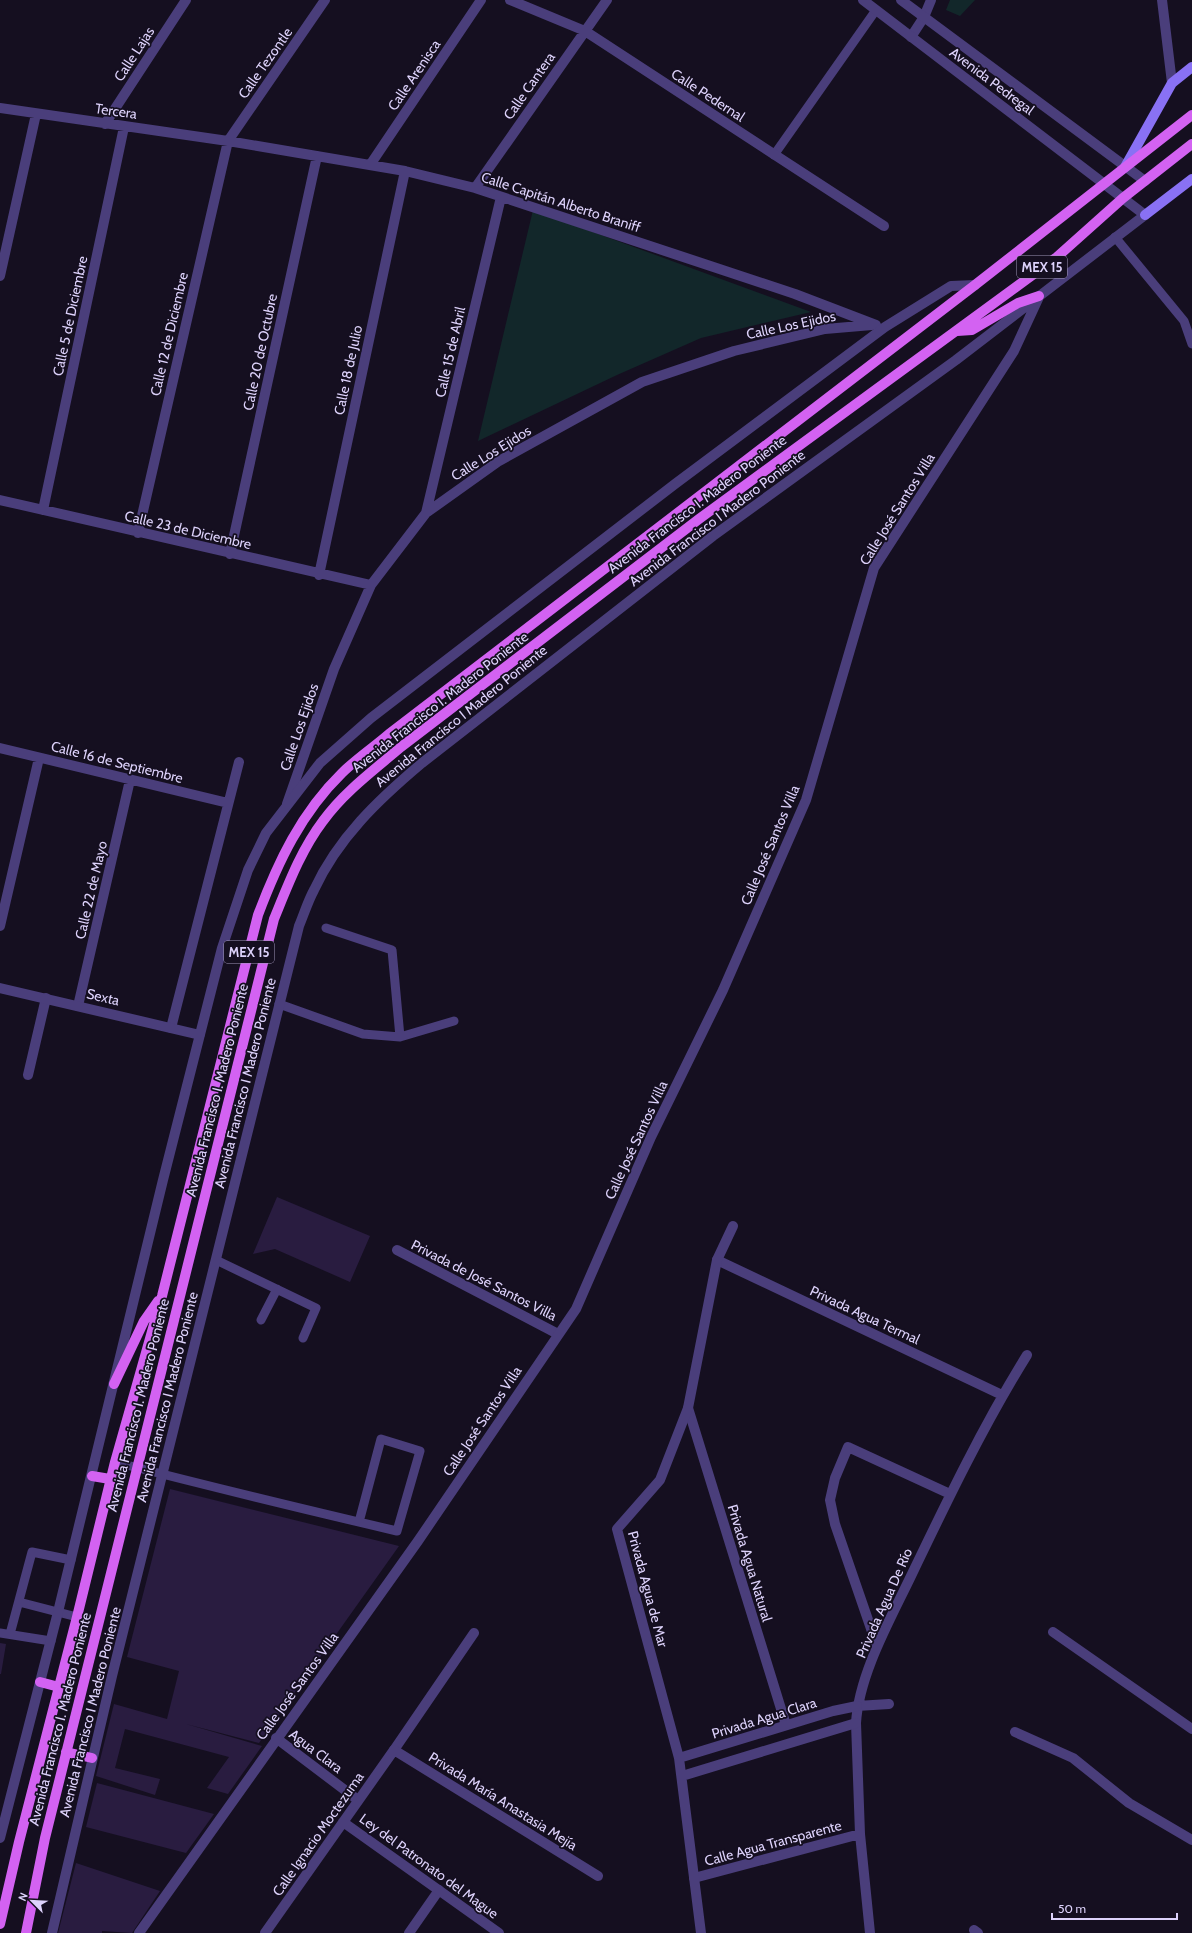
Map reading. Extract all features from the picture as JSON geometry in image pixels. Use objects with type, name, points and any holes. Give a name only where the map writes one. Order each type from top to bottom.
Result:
[{"type":"main road","name":"Avenida Francisco I. Madero Poniente","points":[[1125,167],[1172,83],[1192,67]]},
{"type":"main road","name":"Avenida Francisco I. Madero Poniente","points":[[0,1924],[19,1842],[77,1617],[110,1479],[162,1296],[258,915],[272,877],[288,844],[307,813],[342,773],[389,734],[975,285],[1103,183],[1192,115]]},
{"type":"main road","name":"Avenida Francisco I. Madero Poniente","points":[[26,1933],[45,1838],[66,1752],[274,919],[289,882],[323,820],[358,784],[407,742],[699,519],[1057,257],[1123,198],[1192,144]]},
{"type":"main road","points":[[1145,215],[1192,179]]},
{"type":"main road","points":[[957,331],[972,330],[1018,303],[1039,296]]},
{"type":"main road","points":[[114,1384],[144,1321],[162,1296]]},
{"type":"main road","points":[[92,1476],[110,1479]]},
{"type":"main road","points":[[40,1682],[59,1687]]},
{"type":"main road","points":[[66,1752],[92,1758]]},
{"type":"street","name":"Calle Lajas","points":[[105,124],[186,0]]},
{"type":"street","name":"Calle Tezontle","points":[[228,141],[325,0]]},
{"type":"street","name":"Calle Arenisca","points":[[370,165],[481,0]]},
{"type":"street","name":"Calle Pedernal","points":[[510,0],[585,31],[884,226]]},
{"type":"street","name":"Calle Cantera","points":[[475,188],[607,0]]},
{"type":"street","name":"Avenida Pedregal","points":[[863,0],[1145,215]]},
{"type":"street","name":"Avenida Pedregal","points":[[901,0],[1145,181]]},
{"type":"street","points":[[911,37],[924,17],[931,0]]},
{"type":"street","points":[[1162,0],[1172,83]]},
{"type":"street","name":"Tercera","points":[[0,108],[228,141]]},
{"type":"street","points":[[0,276],[36,114]]},
{"type":"street","name":"Calle 5 de Diciembre","points":[[43,510],[124,127]]},
{"type":"street","name":"Calle Capitán Alberto Braniff","points":[[228,141],[405,171],[475,188],[796,294],[881,326]]},
{"type":"street","name":"Calle 12 de Diciembre","points":[[138,533],[228,141]]},
{"type":"street","name":"Calle 20 de Octubre","points":[[230,554],[317,156]]},
{"type":"street","name":"Calle 18 de Julio","points":[[319,575],[405,171]]},
{"type":"street","name":"Calle 15 de Abril","points":[[426,513],[501,197]]},
{"type":"street","name":"Avenida Francisco I Madero Poniente","points":[[52,1933],[92,1758],[299,926],[314,890],[329,862],[350,832],[382,796],[422,763],[713,536],[956,360],[1145,215]]},
{"type":"street","name":"Avenida Francisco I. Madero Poniente","points":[[0,1838],[51,1641],[222,948],[248,870],[266,833],[320,763],[371,718],[881,326],[951,286],[975,285]]},
{"type":"street","name":"Calle José Santos Villa","points":[[139,1933],[276,1738],[418,1541],[576,1309],[651,1137],[723,990],[806,800],[874,568],[1014,351],[1039,296]]},
{"type":"street","name":"Calle Los Ejidos","points":[[286,808],[334,669],[371,585],[426,513],[499,461],[642,382],[734,351],[825,329],[881,326]]},
{"type":"street","name":"Calle 23 de Diciembre","points":[[0,500],[319,575],[371,585]]},
{"type":"street","name":"Calle 16 de Septiembre","points":[[0,748],[228,803]]},
{"type":"street","points":[[0,926],[39,758]]},
{"type":"street","points":[[171,1028],[239,762]]},
{"type":"street","name":"Calle 22 de Mayo","points":[[78,1006],[130,780]]},
{"type":"street","name":"Sexta","points":[[0,988],[200,1035]]},
{"type":"street","points":[[28,1075],[46,998]]},
{"type":"street","name":"Privada Agua de Mar","points":[[701,1933],[679,1758],[617,1529],[660,1480],[688,1408],[717,1260],[733,1226]]},
{"type":"street","name":"Privada de José Santos Villa","points":[[397,1250],[558,1334]]},
{"type":"street","name":"Privada Agua Termal","points":[[717,1260],[1002,1395]]},
{"type":"street","name":"Privada Agua De Río","points":[[870,1933],[860,1834],[856,1723],[857,1706],[877,1646],[950,1494],[1002,1395],[1027,1355]]},
{"type":"street","name":"Privada Agua Natural","points":[[688,1408],[786,1725]]},
{"type":"street","points":[[877,1646],[835,1524],[830,1500],[835,1478],[848,1447],[950,1494]]},
{"type":"street","points":[[1054,1632],[1192,1729]]},
{"type":"street","name":"Calle Ignacio Moctezuma","points":[[265,1933],[394,1750],[474,1633]]},
{"type":"street","name":"Privada Agua Clara","points":[[679,1758],[833,1711],[857,1706],[889,1704]]},
{"type":"street","points":[[682,1776],[856,1723]]},
{"type":"street","points":[[1015,1732],[1073,1758],[1129,1803],[1192,1840]]},
{"type":"street","name":"Agua Clara","points":[[276,1738],[358,1800]]},
{"type":"street","name":"Privada María Anastasia Mejía","points":[[394,1750],[598,1876]]},
{"type":"street","name":"Ley del Patronato del Mague","points":[[343,1822],[499,1933]]},
{"type":"street","name":"Calle Agua Transparente","points":[[694,1878],[860,1834]]},
{"type":"street","points":[[409,1933],[439,1890]]},
{"type":"lane","points":[[774,154],[876,10]]},
{"type":"lane","points":[[1115,237],[1184,321],[1192,344]]},
{"type":"lane","points":[[326,928],[392,950],[400,1037]]},
{"type":"lane","points":[[279,1004],[363,1034],[400,1037],[454,1021]]},
{"type":"lane","points":[[216,1260],[316,1308],[303,1338]]},
{"type":"lane","points":[[261,1320],[276,1289]]},
{"type":"lane","points":[[115,1462],[163,1473],[359,1522],[397,1531],[420,1451],[381,1439],[359,1522]]},
{"type":"lane","points":[[10,1634],[32,1552],[71,1560]]},
{"type":"lane","points":[[19,1602],[77,1617]]},
{"type":"lane","points":[[0,1633],[51,1641]]},
{"type":"green space","points":[[950,0],[975,0],[960,16],[946,10]]},
{"type":"green space","points":[[533,210],[811,312],[701,338],[617,375],[478,441]]},
{"type":"building","points":[[277,1197],[370,1236],[350,1282],[275,1249],[253,1254]]},
{"type":"building","points":[[170,1489],[399,1546],[259,1743],[186,1724],[262,1746],[228,1794],[207,1788],[229,1757],[125,1729],[115,1768],[160,1779],[155,1795],[96,1776],[114,1704],[167,1719],[179,1671],[127,1657]]},
{"type":"building","points":[[0,1643],[6,1644],[1,1674],[0,1674]]},
{"type":"building","points":[[97,1783],[214,1814],[186,1853],[86,1827]]},
{"type":"building","points":[[76,1863],[160,1891],[132,1933],[102,1931],[102,1933],[58,1933]]}]
